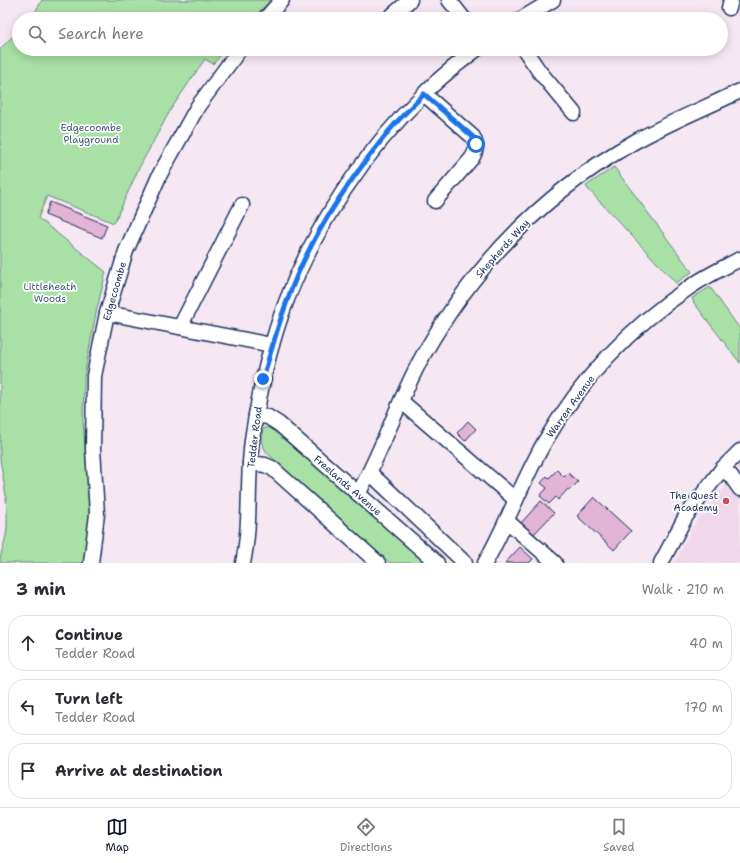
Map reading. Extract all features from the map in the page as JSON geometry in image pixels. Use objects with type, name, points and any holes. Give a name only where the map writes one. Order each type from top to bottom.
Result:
[{"type":"street","points":[[271,12],[282,0]]},
{"type":"street","points":[[396,12],[410,0]]},
{"type":"street","points":[[449,0],[458,12]]},
{"type":"street","points":[[533,12],[553,0]]},
{"type":"street","name":"Edgecoombe","points":[[91,563],[97,514],[93,449],[94,376],[107,313],[126,251],[160,174],[198,106],[235,56]]},
{"type":"street","name":"Tedder Road","points":[[243,563],[247,524],[250,463],[256,415],[263,379],[286,302],[301,268],[314,240],[330,214],[355,175],[386,135],[424,94],[469,56]]},
{"type":"street","points":[[529,56],[539,71],[574,113]]},
{"type":"street","name":"Shepherds Way","points":[[358,494],[370,473],[401,401],[424,353],[446,315],[499,249],[527,220],[559,192],[634,142],[740,91]]},
{"type":"street","points":[[424,94],[473,137],[476,144],[476,151],[472,158],[435,201]]},
{"type":"street","points":[[180,327],[242,205]]},
{"type":"street","name":"Warren Avenue","points":[[485,563],[507,521],[534,462],[556,424],[584,384],[640,325],[687,289],[740,259]]},
{"type":"street","points":[[107,313],[272,345]]},
{"type":"street","points":[[401,401],[516,500]]},
{"type":"street","name":"Freelands Avenue","points":[[256,415],[268,417],[279,424],[437,563]]},
{"type":"street","points":[[661,563],[686,516],[722,470],[740,451]]},
{"type":"street","points":[[250,463],[265,465],[272,468],[378,563]]},
{"type":"street","points":[[722,470],[731,476],[740,489]]},
{"type":"street","points":[[370,473],[465,563]]},
{"type":"street","points":[[507,521],[555,563]]},
{"type":"shaded area","name":"The Quest Academy","points":[[740,469],[740,563],[674,563],[696,522]]},
{"type":"green space","points":[[42,0],[270,0],[259,12],[35,12]]},
{"type":"green space","name":"Littleheath Woods","points":[[12,37],[12,56],[220,56],[213,64],[205,59],[171,109],[139,168],[114,223],[47,196],[38,218],[106,272],[96,313],[84,377],[83,421],[90,513],[87,549],[84,563],[0,563],[7,531],[7,509],[0,460],[0,49]]},
{"type":"green space","points":[[614,167],[692,272],[676,283],[587,188],[586,186]]},
{"type":"green space","points":[[710,287],[740,329],[740,363],[694,303],[692,298]]},
{"type":"green space","points":[[272,426],[429,563],[390,563],[267,453],[261,442],[263,429]]},
{"type":"building","points":[[50,202],[107,225],[102,238],[45,215]]},
{"type":"building","points":[[468,421],[476,429],[465,441],[457,433]]},
{"type":"building","points":[[557,470],[564,477],[568,473],[578,482],[570,490],[568,489],[558,500],[556,497],[549,504],[540,496],[547,488],[541,483],[547,476],[549,478]]},
{"type":"building","points":[[594,497],[631,531],[614,550],[577,516]]},
{"type":"building","points":[[541,501],[554,513],[533,535],[521,523]]},
{"type":"building","points":[[520,547],[533,559],[529,563],[505,563]]},
{"type":"place","name":"The Quest Academy","points":[[726,501]]},
{"type":"route","points":[[263,379],[286,302],[314,240],[355,175],[386,135],[424,94],[473,137],[476,144]]},
{"type":"park label","name":"Edgecoombe Playground","points":[[91,132]]}]
